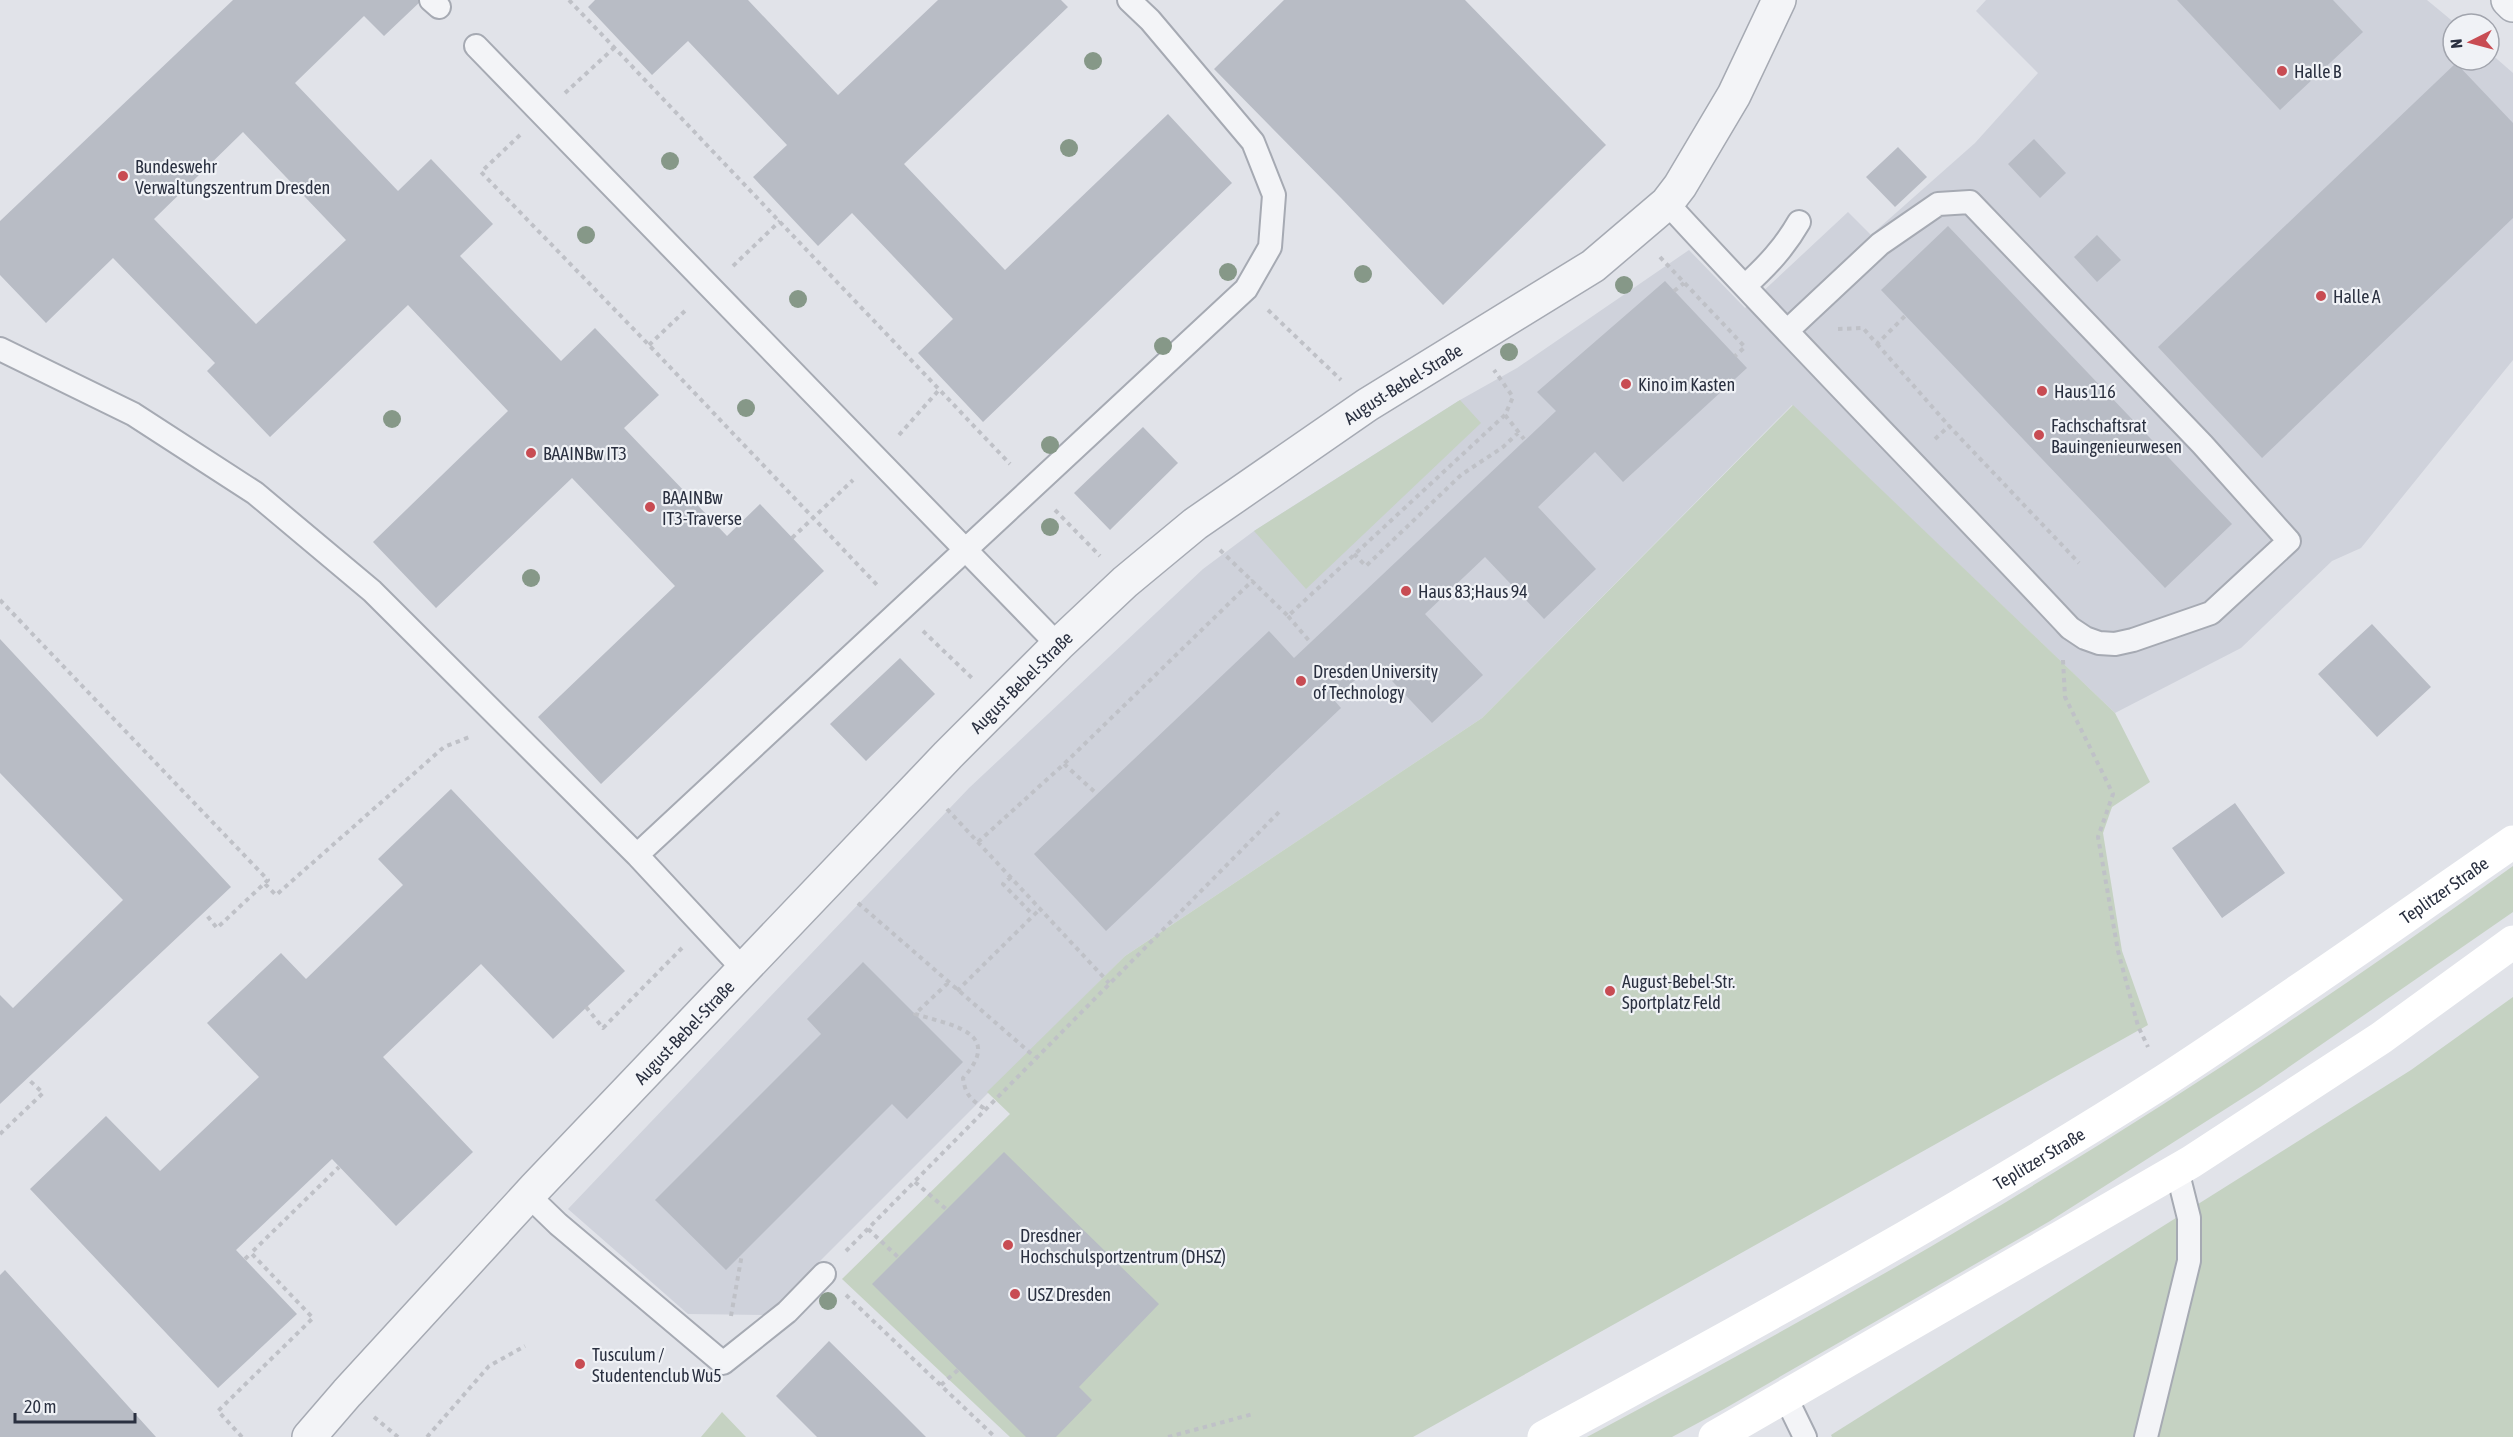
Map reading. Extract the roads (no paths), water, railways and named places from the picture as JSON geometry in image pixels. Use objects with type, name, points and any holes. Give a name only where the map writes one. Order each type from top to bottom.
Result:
[{"type":"main road","name":"Teplitzer Straße","points":[[1544,1437],[1730,1338],[1950,1211],[2163,1081],[2513,842]]},
{"type":"main road","points":[[1715,1437],[2177,1170],[2380,1038],[2513,942]]},
{"type":"street","name":"August-Bebel-Straße","points":[[309,1437],[346,1393],[743,969],[998,703],[1125,582],[1208,514],[1366,405],[1593,266],[1667,203],[1680,186],[1734,94],[1779,0]]},
{"type":"street","points":[[2508,0],[2513,5]]},
{"type":"lane","points":[[637,855],[1246,289],[1270,247],[1274,195],[1253,142],[1150,20],[1129,0]]},
{"type":"lane","points":[[476,46],[964,551],[1058,645]]},
{"type":"lane","points":[[1667,203],[1787,331],[2070,628],[2085,638],[2099,643],[2115,644],[2211,613],[2289,541],[2202,444],[1970,202],[1938,204],[1880,244],[1787,331]]},
{"type":"lane","points":[[1745,286],[1786,244],[1799,222]]},
{"type":"lane","points":[[0,348],[133,414],[255,493],[372,591],[637,855],[743,969]]},
{"type":"lane","points":[[2146,1437],[2189,1262],[2189,1218],[2177,1170]]},
{"type":"lane","points":[[529,1196],[558,1224],[723,1363],[787,1312],[824,1274]]},
{"type":"lane","points":[[1786,1398],[1805,1437]]},
{"type":"place","name":"Halle B","points":[[2282,71]]},
{"type":"place","name":"Bundeswehr Verwaltungszentrum Dresden","points":[[123,176]]},
{"type":"place","name":"Halle A","points":[[2321,296]]},
{"type":"place","name":"Kino im Kasten","points":[[1626,384]]},
{"type":"place","name":"Haus 116","points":[[2042,391]]},
{"type":"place","name":"Fachschaftsrat Bauingenieurwesen","points":[[2039,435]]},
{"type":"place","name":"BAAINBw IT3","points":[[531,453]]},
{"type":"place","name":"BAAINBw IT3-Traverse","points":[[650,507]]},
{"type":"place","name":"Haus 83;Haus 94","points":[[1406,591]]},
{"type":"place","name":"Dresden University of Technology","points":[[1301,681]]},
{"type":"place","name":"August-Bebel-Str. Sportplatz Feld","points":[[1610,991]]},
{"type":"place","name":"Dresdner Hochschulsportzentrum (DHSZ)","points":[[1008,1245]]},
{"type":"place","name":"USZ Dresden","points":[[1015,1294]]},
{"type":"place","name":"Tusculum / Studentenclub Wu5","points":[[580,1364]]}]
